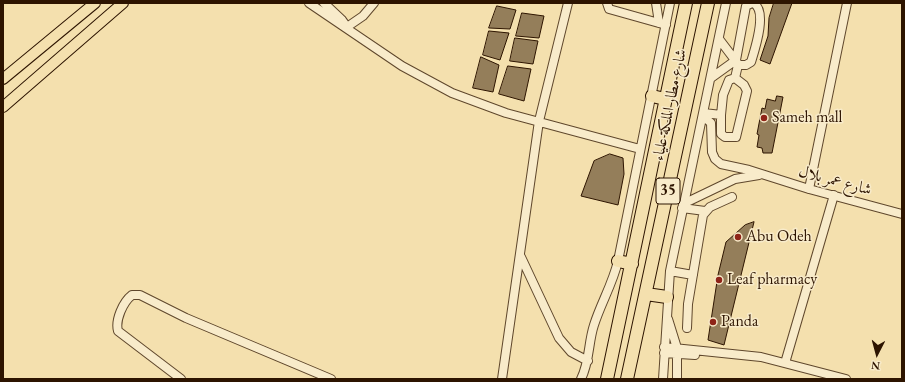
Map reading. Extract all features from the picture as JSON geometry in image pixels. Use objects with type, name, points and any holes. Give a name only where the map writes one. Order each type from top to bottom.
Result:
[{"type":"highway","name":"شارع مطار الملكة علياء","points":[[606,376],[632,264],[686,3]]},
{"type":"highway","name":"شارع مطار الملكة علياء","points":[[627,379],[708,3]]},
{"type":"highway","points":[[652,96],[665,99]]},
{"type":"highway","points":[[618,261],[632,264]]},
{"type":"highway","points":[[646,294],[667,297]]},
{"type":"main road","points":[[3,79],[95,3]]},
{"type":"main road","points":[[3,108],[123,3]]},
{"type":"street","points":[[309,3],[335,22],[347,27],[402,66],[452,93],[506,113],[640,150]]},
{"type":"street","points":[[324,3],[342,20],[347,27]]},
{"type":"street","points":[[347,27],[363,16],[374,3]]},
{"type":"street","points":[[502,379],[521,256],[539,121],[568,3]]},
{"type":"street","points":[[606,3],[609,9],[662,24]]},
{"type":"street","points":[[656,3],[662,24]]},
{"type":"street","points":[[581,379],[588,361],[594,326],[618,261],[652,96],[662,24],[670,3]]},
{"type":"street","points":[[663,379],[666,312],[670,271],[726,3]]},
{"type":"street","points":[[719,39],[737,62],[746,65],[751,62],[758,37],[760,12],[756,5],[752,3],[746,6],[737,62],[734,78]]},
{"type":"street","points":[[809,189],[847,3]]},
{"type":"street","points":[[711,78],[737,62]]},
{"type":"street","points":[[734,78],[744,85],[747,91],[736,137],[725,137],[721,134],[721,115],[727,85],[729,80],[734,78]]},
{"type":"street","points":[[703,115],[721,115]]},
{"type":"street","name":"شارع عمر بلال","points":[[703,115],[711,123],[712,152],[718,162],[724,166],[750,170],[809,189],[902,214]]},
{"type":"street","name":"شارع عمر بلال","points":[[683,206],[735,179],[749,175],[762,175]]},
{"type":"street","points":[[785,363],[834,196]]},
{"type":"street","points":[[683,206],[705,211],[732,197]]},
{"type":"street","points":[[687,328],[687,312],[702,219],[705,211]]},
{"type":"street","points":[[521,256],[559,338],[572,352],[588,361]]},
{"type":"street","points":[[670,271],[693,275]]},
{"type":"street","points":[[181,379],[118,331],[118,320],[123,306],[132,295],[140,295],[186,318],[331,379]]},
{"type":"street","points":[[666,312],[677,351],[677,379]]},
{"type":"street","points":[[664,350],[765,359],[846,379]]},
{"type":"building","points":[[774,3],[792,3],[770,64],[760,60],[768,36],[769,18]]},
{"type":"building","points":[[497,6],[516,10],[510,29],[489,28]]},
{"type":"building","points":[[522,13],[544,16],[539,38],[516,36]]},
{"type":"building","points":[[489,31],[509,33],[500,60],[483,55]]},
{"type":"building","points":[[515,38],[538,41],[533,64],[510,61]]},
{"type":"building","points":[[481,57],[499,65],[493,92],[473,88]]},
{"type":"building","points":[[508,66],[531,69],[524,101],[499,94]]},
{"type":"building","points":[[777,96],[783,97],[772,153],[763,153],[762,148],[757,147],[759,135],[757,134],[762,108],[765,109],[767,99],[775,101]]},
{"type":"building","points":[[610,154],[623,158],[624,174],[618,205],[581,196],[594,161]]},
{"type":"building","points":[[754,222],[724,345],[708,340],[718,275],[726,242],[745,225]]},
{"type":"place","name":"Sameh mall","points":[[764,118]]},
{"type":"place","name":"Abu Odeh","points":[[738,237]]},
{"type":"place","name":"Leaf pharmacy","points":[[719,280]]},
{"type":"place","name":"Panda","points":[[713,322]]}]
